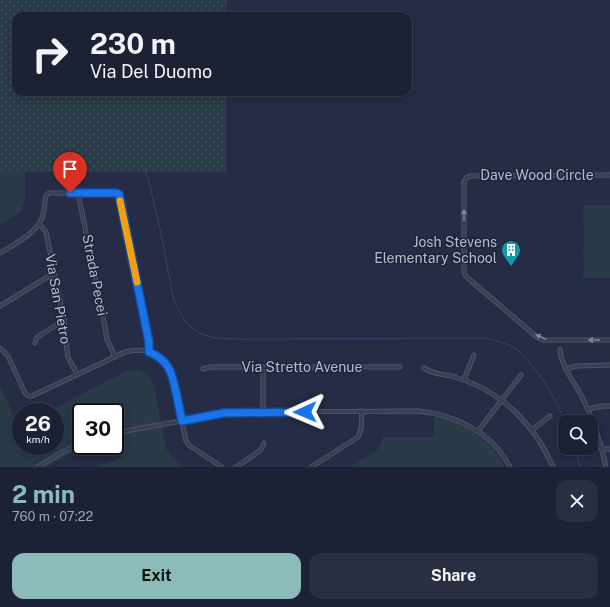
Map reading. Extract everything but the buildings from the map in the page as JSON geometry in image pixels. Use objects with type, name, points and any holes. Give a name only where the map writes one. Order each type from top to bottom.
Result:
[{"type":"street","name":"Dave Wood Circle","points":[[610,175],[470,176],[466,178],[464,182],[464,271],[465,275],[473,283],[538,338],[543,340],[610,340]]},
{"type":"street","points":[[0,253],[28,235],[39,224],[44,212],[46,196],[49,193],[119,194],[149,342],[149,352]]},
{"type":"street","name":"Strada Pecei","points":[[78,193],[103,316],[106,339],[114,357]]},
{"type":"street","name":"Via San Pietro","points":[[39,224],[46,232],[64,320],[68,357],[76,374]]},
{"type":"street","points":[[0,306],[54,273]]},
{"type":"street","points":[[35,344],[36,339],[39,336],[64,320]]},
{"type":"street","points":[[0,348],[8,356],[25,393],[28,396],[32,396],[76,374],[131,350],[142,350],[149,352],[160,358],[169,368],[173,379],[186,441],[190,446],[222,467]]},
{"type":"street","points":[[560,349],[560,356],[583,398],[595,425],[606,467]]},
{"type":"street","points":[[464,380],[474,355]]},
{"type":"street","points":[[566,369],[578,366],[610,365]]},
{"type":"street","points":[[263,367],[263,412]]},
{"type":"street","name":"Via Stretto Avenue","points":[[203,368],[400,367]]},
{"type":"street","points":[[424,368],[428,371],[452,376],[481,387],[513,409],[532,430],[541,443],[553,467]]},
{"type":"street","points":[[478,431],[521,375]]},
{"type":"street","points":[[588,409],[610,406]]},
{"type":"street","points":[[124,431],[224,413],[362,411],[429,412],[456,419],[478,431],[498,449],[510,467]]},
{"type":"street","points":[[311,467],[358,437],[361,429],[362,411]]},
{"type":"street","points":[[532,430],[550,416]]},
{"type":"street","points":[[236,467],[261,450],[264,443]]},
{"type":"street","points":[[38,467],[72,448]]},
{"type":"street","points":[[602,449],[610,449]]},
{"type":"shaded area","points":[[0,0],[227,0],[226,12],[12,12],[12,96],[226,96],[226,172],[0,172]]},
{"type":"shaded area","points":[[0,172],[25,172],[25,201],[22,209],[17,214],[0,225]]},
{"type":"shaded area","points":[[584,205],[610,205],[610,278],[583,278]]},
{"type":"shaded area","points":[[136,369],[142,370],[148,374],[153,382],[166,448],[174,459],[184,467],[95,467],[122,458],[121,455],[124,455],[124,403],[72,403],[72,453],[48,467],[0,467],[0,386],[12,412],[12,455],[64,455],[64,403],[127,371]]},
{"type":"shaded area","points":[[434,416],[458,423],[479,435],[497,453],[505,467],[350,467],[376,451],[380,446],[383,437],[434,437]]},
{"type":"waterway","points":[[0,125],[98,137],[126,147],[133,154],[141,164],[148,178],[174,301],[184,320],[201,334],[216,338],[240,339],[485,338],[512,346],[519,351],[538,373],[558,405],[562,415]]},
{"type":"waterway","points":[[577,455],[580,467]]},
{"type":"slow traffic","points":[[120,201],[137,282]]},
{"type":"place","name":"Josh Stevens Elementary School","points":[[511,267]]},
{"type":"route","points":[[70,193],[119,194],[149,342],[149,352],[165,362],[172,373],[182,421],[224,413],[305,412]]}]
